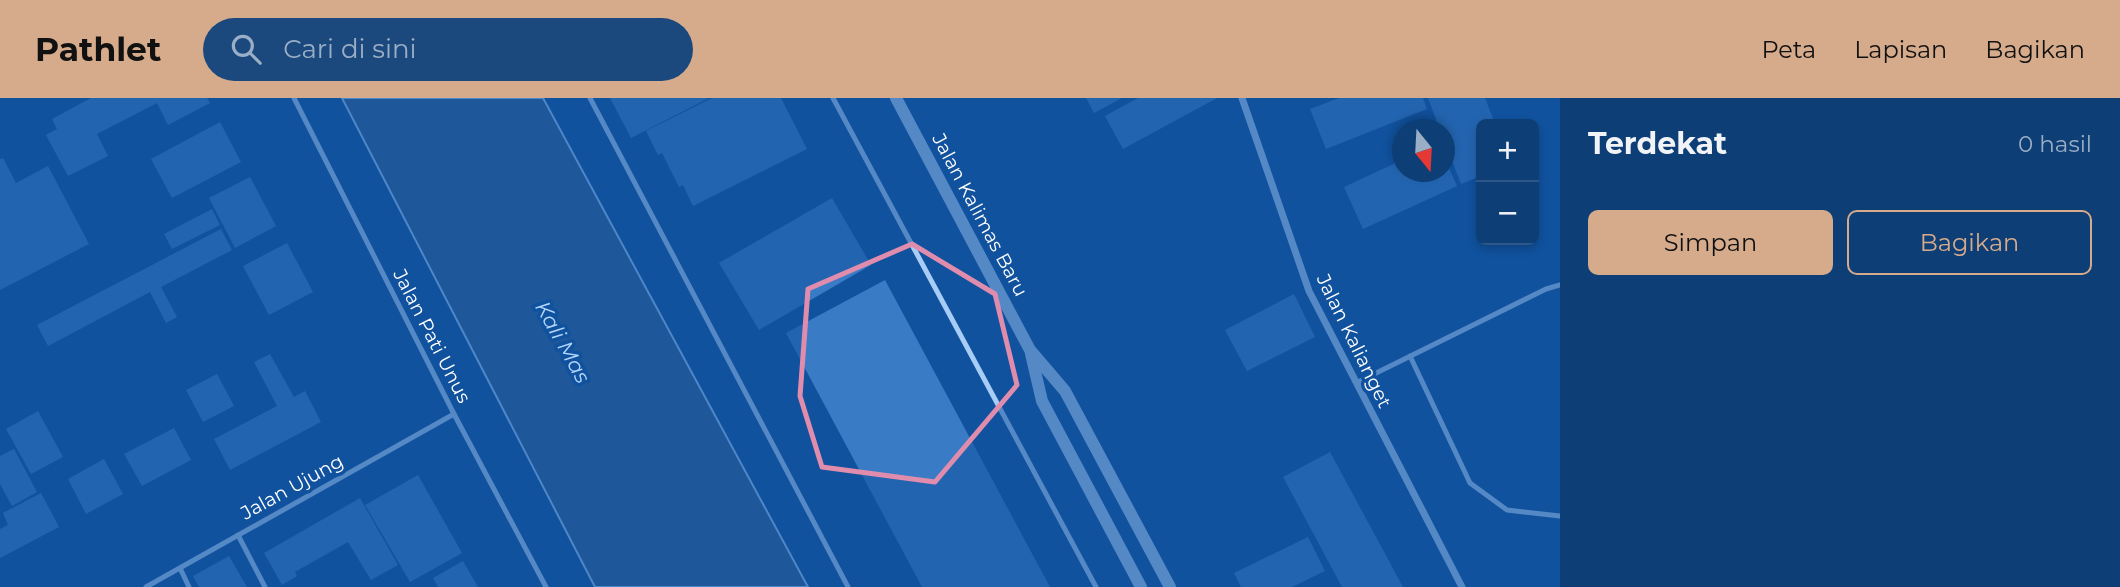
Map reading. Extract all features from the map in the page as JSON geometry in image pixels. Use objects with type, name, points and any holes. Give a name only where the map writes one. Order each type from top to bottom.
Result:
[{"type":"street","name":"Jalan Kalimas Baru","points":[[896,98],[1030,350],[1065,391],[1170,587]]},
{"type":"street","name":"Jalan Kalianget","points":[[1242,98],[1309,291],[1462,587]]},
{"type":"street","name":"Jalan Kalimas Baru","points":[[1030,350],[1042,401],[1140,587]]},
{"type":"lane","name":"Jalan Pati Unus","points":[[293,98],[454,414],[546,587]]},
{"type":"lane","points":[[590,98],[848,587]]},
{"type":"lane","points":[[833,98],[1096,587]]},
{"type":"lane","points":[[1356,383],[1546,289],[1560,285]]},
{"type":"lane","points":[[1410,356],[1470,483],[1507,510],[1560,516]]},
{"type":"lane","name":"Jalan Ujung","points":[[146,587],[454,414]]},
{"type":"lane","points":[[238,535],[265,587]]},
{"type":"lane","points":[[180,568],[189,587]]},
{"type":"highlighted area","points":[[912,244],[995,294],[1017,385],[935,482],[822,467],[800,396],[808,289]]},
{"type":"water","name":"Kali Mas","points":[[342,98],[543,98],[808,587],[595,587]]},
{"type":"building","points":[[91,98],[207,98],[210,103],[168,125],[157,103],[97,134],[108,156],[68,176],[46,135],[57,129],[52,119]]},
{"type":"building","points":[[610,98],[709,98],[631,138]]},
{"type":"building","points":[[712,98],[781,98],[807,149],[693,206],[683,185],[679,187],[662,153],[658,155],[646,131]]},
{"type":"building","points":[[1086,98],[1122,98],[1094,113]]},
{"type":"building","points":[[1138,98],[1217,98],[1123,149],[1105,116]]},
{"type":"building","points":[[1339,98],[1423,98],[1427,109],[1402,119],[1392,119],[1392,123],[1326,149],[1310,109]]},
{"type":"building","points":[[1428,98],[1485,98],[1493,119],[1476,119],[1476,178],[1461,184],[1455,168],[1455,119],[1436,119]]},
{"type":"building","points":[[220,122],[241,162],[172,198],[151,159]]},
{"type":"building","points":[[3,158],[16,183],[48,166],[89,244],[0,290],[0,159]]},
{"type":"building","points":[[1392,165],[1392,182],[1455,182],[1457,186],[1363,229],[1344,187]]},
{"type":"building","points":[[250,177],[276,226],[235,248],[209,198]]},
{"type":"building","points":[[832,198],[871,265],[759,330],[719,263]]},
{"type":"building","points":[[212,209],[220,225],[172,249],[164,234]]},
{"type":"building","points":[[221,229],[232,250],[161,287],[177,317],[166,323],[150,292],[48,346],[37,325]]},
{"type":"building","points":[[287,243],[313,292],[269,315],[243,266]]},
{"type":"building","points":[[885,280],[1050,587],[922,587],[786,333]]},
{"type":"building","points":[[1294,294],[1315,337],[1247,371],[1225,330]]},
{"type":"building","points":[[270,354],[294,397],[305,391],[321,422],[230,470],[214,439],[277,406],[254,362]]},
{"type":"building","points":[[217,374],[234,406],[203,422],[186,390]]},
{"type":"building","points":[[38,411],[63,457],[31,474],[6,429]]},
{"type":"building","points":[[174,428],[191,460],[142,486],[124,454]]},
{"type":"building","points":[[14,449],[37,492],[12,506],[0,484],[0,456]]},
{"type":"building","points":[[1330,452],[1403,587],[1342,587],[1283,477]]},
{"type":"building","points":[[104,459],[123,494],[86,514],[68,479]]},
{"type":"building","points":[[418,475],[462,553],[410,582],[365,505]]},
{"type":"building","points":[[41,493],[59,527],[0,558],[0,529],[8,525],[3,513]]},
{"type":"building","points":[[360,498],[398,565],[371,580],[348,542],[295,572],[297,576],[282,585],[264,553]]},
{"type":"building","points":[[1308,537],[1325,571],[1292,587],[1241,587],[1234,573]]},
{"type":"building","points":[[229,556],[247,587],[199,587],[193,576]]},
{"type":"building","points":[[463,561],[478,587],[438,587],[433,578]]}]
